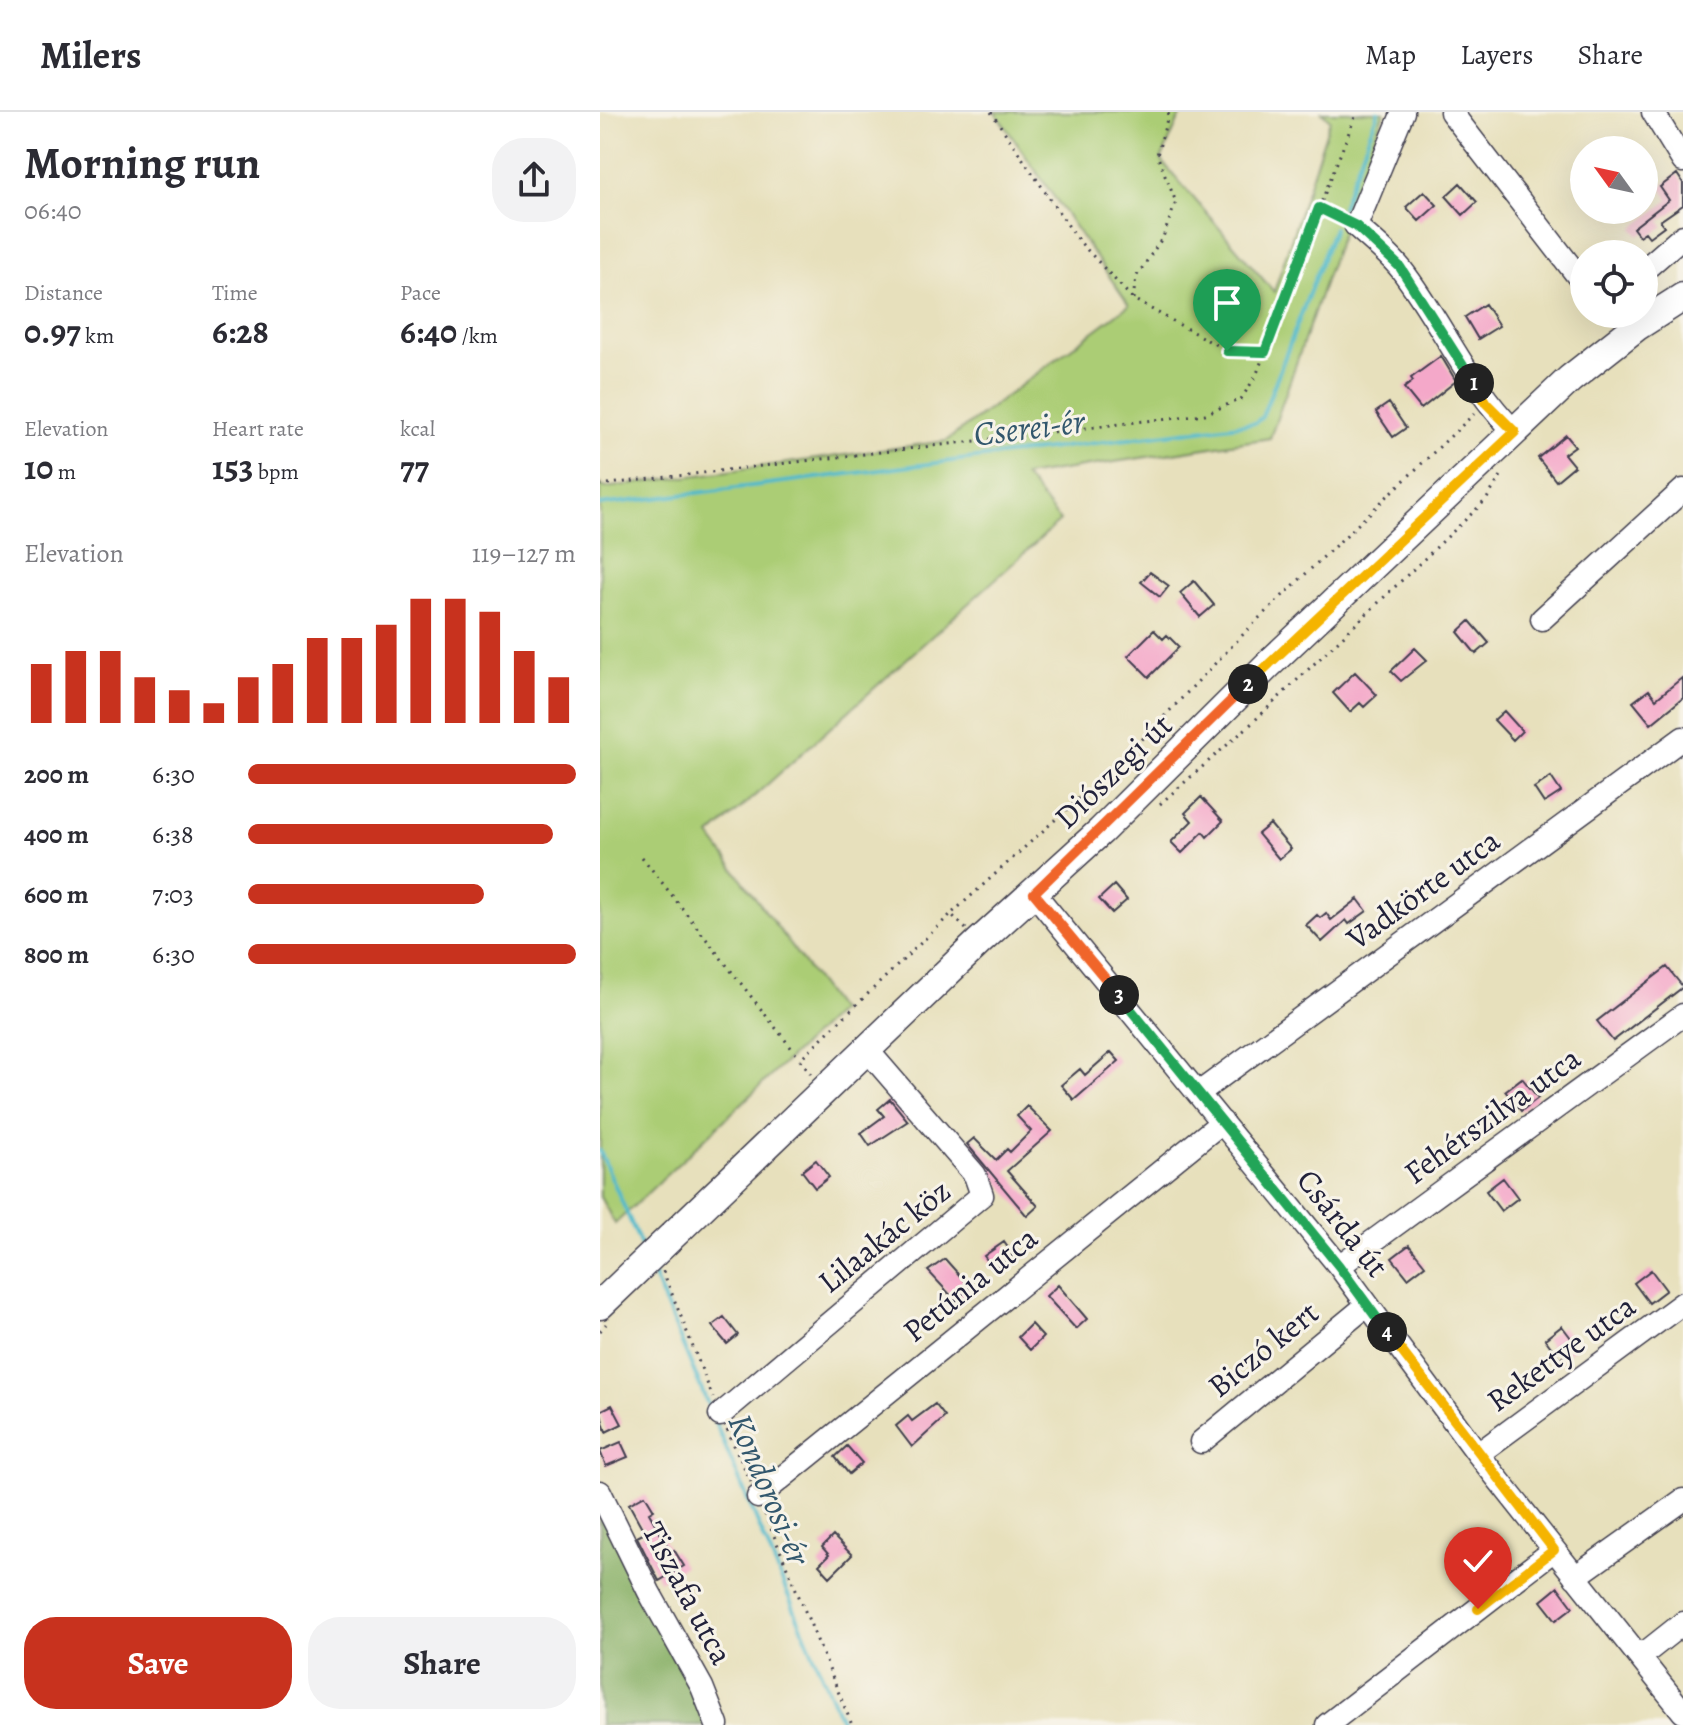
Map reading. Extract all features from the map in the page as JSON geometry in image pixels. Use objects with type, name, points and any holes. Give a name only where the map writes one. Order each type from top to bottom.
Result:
[{"type":"main road","name":"Diószegi út","points":[[600,1305],[1515,432],[1599,354],[1683,297]]},
{"type":"street","points":[[1403,112],[1356,226],[1400,267],[1486,403],[1515,432]]},
{"type":"street","points":[[1451,112],[1570,266]]},
{"type":"street","points":[[1653,112],[1683,161]]},
{"type":"street","points":[[1658,258],[1683,236]]},
{"type":"street","points":[[1542,619],[1683,490]]},
{"type":"street","name":"Vadkörte utca","points":[[1200,1092],[1683,738]]},
{"type":"street","name":"Csárda út","points":[[1034,893],[1200,1092],[1339,1266],[1478,1454],[1683,1712]]},
{"type":"street","name":"Fehérszilva utca","points":[[1339,1266],[1683,1015]]},
{"type":"street","name":"Lilaakác köz","points":[[720,1415],[982,1195],[982,1186],[975,1175],[868,1051]]},
{"type":"street","name":"Petúnia utca","points":[[758,1497],[1222,1122]]},
{"type":"street","name":"Rekettye utca","points":[[1478,1454],[1683,1303]]},
{"type":"street","name":"Biczó kert","points":[[1201,1442],[1366,1306]]},
{"type":"street","name":"Tiszafa utca","points":[[600,1492],[649,1592],[702,1687],[717,1725]]},
{"type":"street","points":[[1575,1577],[1683,1500]]},
{"type":"street","points":[[1327,1725],[1554,1550]]},
{"type":"street","points":[[1640,1657],[1683,1623]]},
{"type":"path","points":[[991,112],[1078,240],[1133,299],[1227,351],[1265,352]]},
{"type":"path","points":[[1133,299],[1136,277],[1163,237],[1176,202],[1157,155],[1163,122],[1169,112]]},
{"type":"path","points":[[600,485],[1205,414],[1241,399],[1256,376],[1357,112]]},
{"type":"path","points":[[1319,208],[1356,226]]},
{"type":"path","points":[[800,1059],[951,914],[1129,753],[1256,621],[1486,403]]},
{"type":"path","points":[[642,857],[825,1093]]},
{"type":"path","points":[[951,914],[979,942]]},
{"type":"green space","points":[[995,112],[1182,112],[1161,160],[1274,292],[1330,120],[1322,112],[1384,112],[1270,438],[1024,476],[1060,521],[710,836],[839,1011],[615,1224],[600,1197],[600,484],[605,488],[946,441],[1129,305]]},
{"type":"green space","points":[[600,1499],[657,1608],[706,1725],[600,1725]]},
{"type":"building","points":[[1677,174],[1683,183],[1683,205],[1660,221],[1664,226],[1649,237],[1645,232],[1639,236],[1633,228],[1638,224],[1658,224],[1658,209],[1669,200],[1660,187]]},
{"type":"building","points":[[1460,183],[1477,202],[1463,215],[1446,196]]},
{"type":"building","points":[[1424,191],[1437,205],[1419,221],[1406,207]]},
{"type":"building","points":[[1485,304],[1499,326],[1478,339],[1465,317]]},
{"type":"building","points":[[1441,356],[1456,381],[1421,409],[1404,388],[1413,381],[1411,378]]},
{"type":"building","points":[[1389,403],[1406,428],[1393,437],[1376,412]]},
{"type":"building","points":[[1566,435],[1575,446],[1564,454],[1574,466],[1556,481],[1538,458]]},
{"type":"building","points":[[1150,572],[1169,586],[1160,597],[1141,582]]},
{"type":"building","points":[[1194,581],[1214,605],[1200,617],[1180,593]]},
{"type":"building","points":[[1470,621],[1489,643],[1476,654],[1458,632]]},
{"type":"building","points":[[1154,630],[1163,639],[1167,635],[1179,647],[1149,677],[1128,656]]},
{"type":"building","points":[[1415,648],[1427,660],[1401,681],[1391,671]]},
{"type":"building","points":[[1355,672],[1377,695],[1364,707],[1360,703],[1350,712],[1333,693]]},
{"type":"building","points":[[1683,677],[1683,698],[1651,724],[1633,702],[1649,690],[1656,699]]},
{"type":"building","points":[[1504,711],[1522,731],[1513,740],[1494,720]]},
{"type":"building","points":[[1551,777],[1561,792],[1544,803],[1534,788]]},
{"type":"building","points":[[1201,797],[1223,821],[1207,837],[1203,832],[1182,853],[1171,842],[1192,821],[1185,813]]},
{"type":"building","points":[[1270,824],[1291,849],[1279,859],[1258,834]]},
{"type":"building","points":[[1114,885],[1127,900],[1112,913],[1099,899]]},
{"type":"building","points":[[1358,899],[1367,911],[1349,924],[1346,920],[1322,942],[1306,925],[1317,915],[1320,918],[1326,913],[1331,920]]},
{"type":"building","points":[[1667,967],[1683,987],[1613,1041],[1597,1021]]},
{"type":"building","points":[[1111,1052],[1119,1061],[1074,1100],[1061,1085],[1080,1069],[1085,1075]]},
{"type":"building","points":[[1522,1078],[1538,1098],[1521,1111],[1505,1091]]},
{"type":"building","points":[[890,1099],[908,1121],[870,1146],[861,1133],[884,1116],[878,1109]]},
{"type":"building","points":[[1027,1106],[1052,1131],[1007,1171],[1038,1206],[1027,1216],[967,1144],[974,1138],[996,1160],[1007,1149],[1010,1152],[1031,1131],[1017,1116]]},
{"type":"building","points":[[816,1160],[829,1177],[815,1188],[802,1171]]},
{"type":"building","points":[[1503,1178],[1518,1198],[1501,1211],[1486,1191]]},
{"type":"building","points":[[1004,1242],[1013,1255],[994,1269],[984,1256]]},
{"type":"building","points":[[1409,1245],[1425,1265],[1408,1278],[1392,1258]]},
{"type":"building","points":[[945,1259],[970,1287],[956,1301],[928,1271]]},
{"type":"building","points":[[1651,1270],[1666,1290],[1649,1303],[1634,1283]]},
{"type":"building","points":[[1058,1285],[1087,1319],[1076,1329],[1046,1296]]},
{"type":"building","points":[[724,1317],[738,1335],[727,1344],[712,1326]]},
{"type":"building","points":[[1031,1324],[1043,1337],[1030,1350],[1018,1337]]},
{"type":"building","points":[[1562,1326],[1577,1346],[1560,1359],[1545,1339]]},
{"type":"building","points":[[935,1404],[945,1417],[912,1447],[896,1426],[908,1416],[912,1421]]},
{"type":"building","points":[[612,1405],[622,1424],[606,1432],[600,1411]]},
{"type":"building","points":[[621,1442],[628,1457],[606,1466],[600,1451]]},
{"type":"building","points":[[847,1446],[862,1463],[849,1474],[835,1457]]},
{"type":"building","points":[[645,1495],[654,1510],[649,1513],[671,1552],[674,1550],[684,1566],[659,1581],[637,1537],[645,1533],[629,1504]]},
{"type":"building","points":[[833,1536],[852,1555],[830,1577],[819,1565],[829,1555],[822,1547]]},
{"type":"building","points":[[1558,1587],[1573,1607],[1556,1620],[1541,1601]]},
{"type":"waterway","name":"Cserei-ér","points":[[1342,207],[1378,112]]},
{"type":"waterway","name":"Cserei-ér","points":[[600,505],[1255,423],[1262,417],[1334,228]]},
{"type":"waterway","name":"Kondorosi-ér","points":[[600,1151],[642,1248]]},
{"type":"waterway","name":"Kondorosi-ér","points":[[652,1272],[712,1414]]},
{"type":"waterway","name":"Kondorosi-ér","points":[[715,1422],[843,1725]]},
{"type":"route","points":[[1227,351],[1265,352],[1319,208],[1356,226],[1400,267],[1486,403],[1515,432],[1268,665],[1034,893],[1200,1092],[1339,1266],[1478,1454],[1554,1550],[1478,1609]]}]
